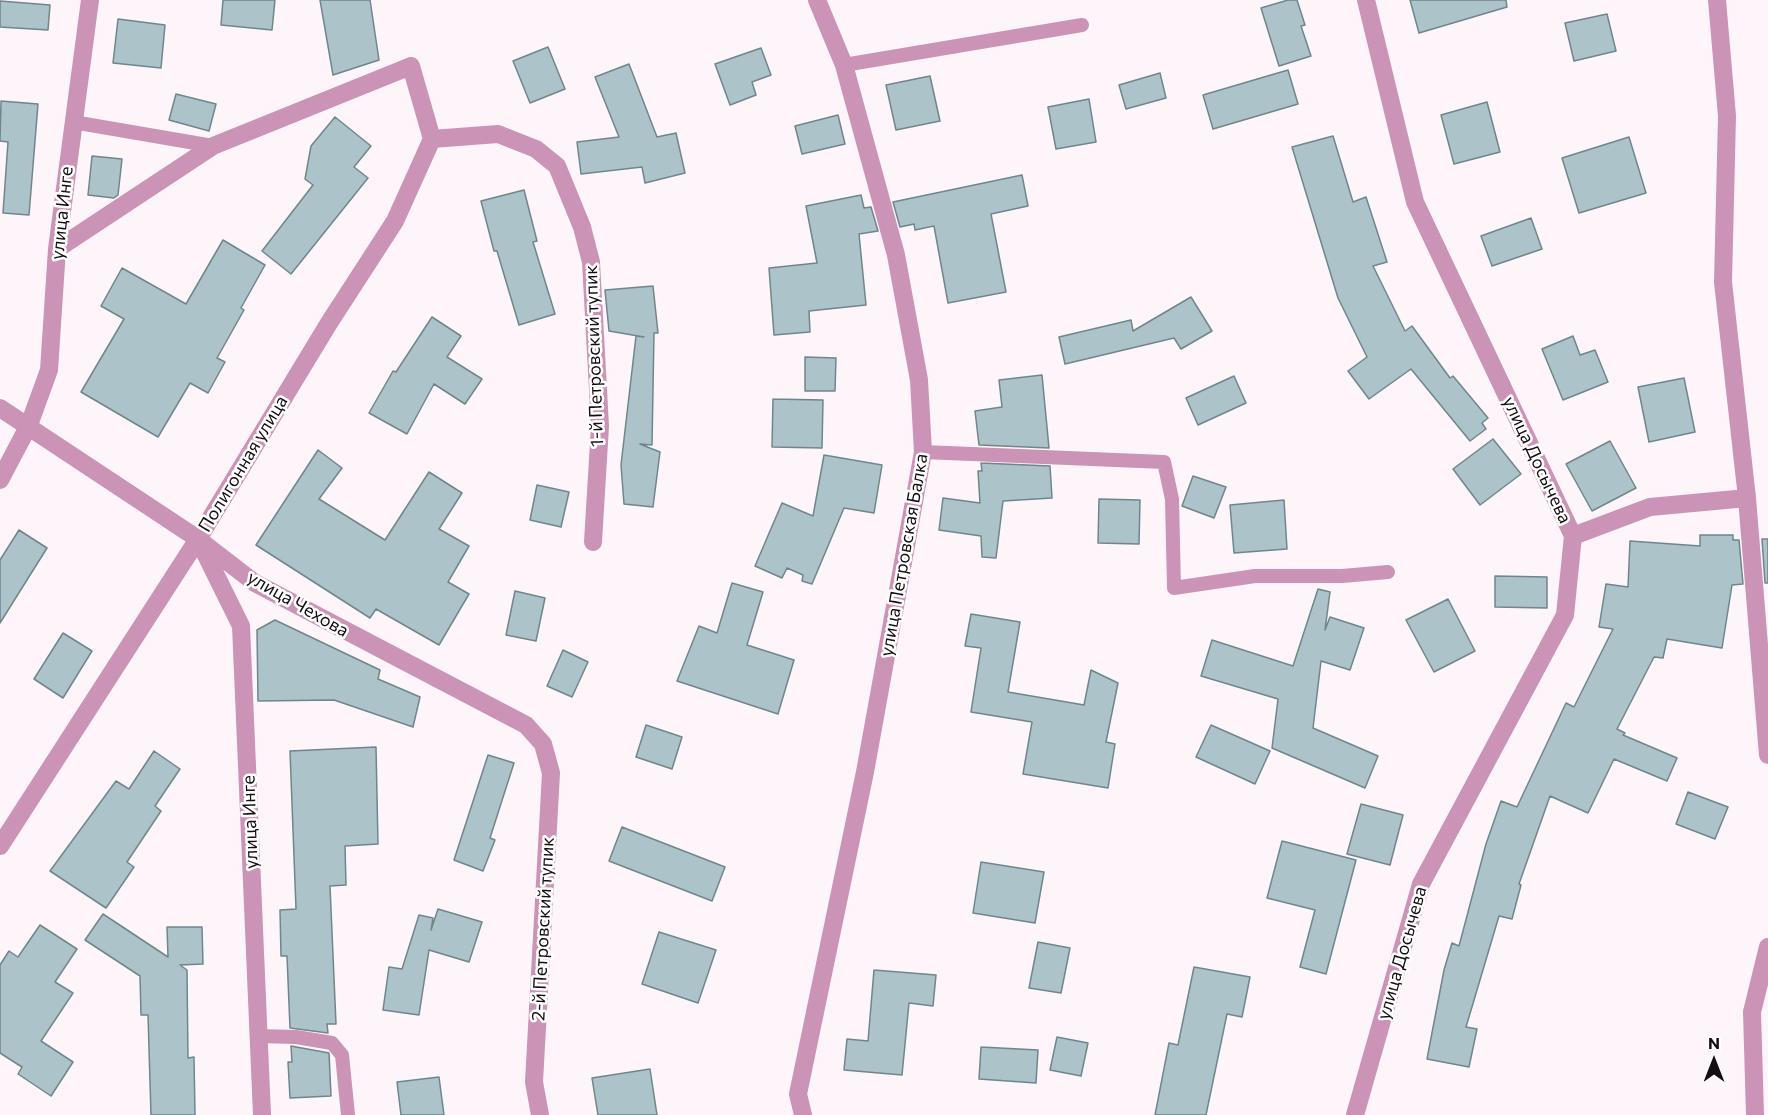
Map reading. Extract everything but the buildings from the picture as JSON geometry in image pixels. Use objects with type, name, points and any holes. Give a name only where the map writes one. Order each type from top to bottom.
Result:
[{"type":"street","name":"улица Инге","points":[[0,480],[28,424],[49,370],[57,249],[90,0]]},
{"type":"street","name":"улица Петровская Балка","points":[[803,1115],[798,1094],[865,772],[923,452],[919,380],[896,255],[844,65],[817,0]]},
{"type":"street","name":"улица Досычева","points":[[1355,1115],[1421,884],[1565,615],[1573,536],[1415,202],[1366,0]]},
{"type":"street","points":[[1717,0],[1726,116],[1724,282],[1747,498],[1768,755]]},
{"type":"street","points":[[57,249],[213,146],[411,66],[432,138]]},
{"type":"street","name":"1-й Петровский тупик","points":[[432,138],[498,134],[521,141],[537,149],[557,166],[569,196],[591,262],[600,426],[593,542]]},
{"type":"street","name":"Полигонная улица","points":[[0,846],[198,538],[329,323],[395,221],[432,138]]},
{"type":"street","name":"улица Чехова","points":[[0,408],[28,424],[198,538],[255,583],[526,725],[543,744]]},
{"type":"street","points":[[1573,536],[1650,507],[1747,498]]},
{"type":"street","name":"улица Инге","points":[[198,538],[241,626],[262,1115]]},
{"type":"street","name":"2-й Петровский тупик","points":[[540,1115],[534,1082],[551,773],[543,744]]},
{"type":"street","points":[[1755,1115],[1752,1012],[1768,947]]},
{"type":"lane","points":[[844,65],[1082,25]]},
{"type":"lane","points":[[73,122],[213,146]]},
{"type":"lane","points":[[923,452],[1164,462],[1172,499],[1173,588],[1255,576],[1342,576],[1388,572]]},
{"type":"lane","points":[[258,1036],[296,1037],[332,1043],[342,1055],[348,1115]]}]
